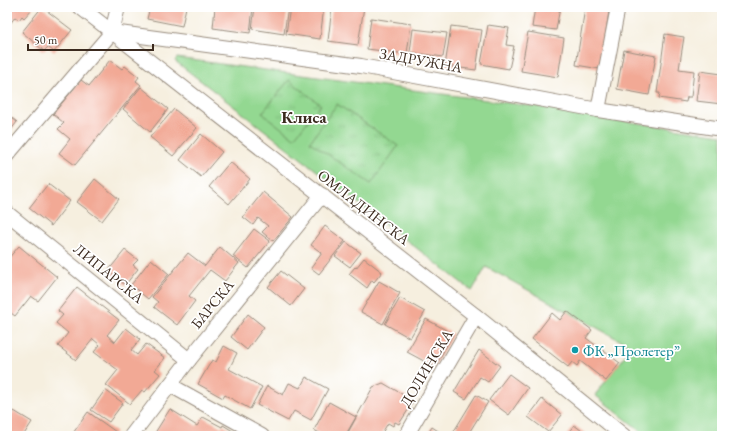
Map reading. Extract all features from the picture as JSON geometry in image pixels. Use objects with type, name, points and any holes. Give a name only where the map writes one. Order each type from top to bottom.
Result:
[{"type":"street","name":"ОМЛАДИНСКА","points":[[80,7],[476,316],[624,436]]},
{"type":"street","points":[[7,155],[112,32],[118,7]]},
{"type":"street","points":[[598,110],[618,7]]},
{"type":"street","name":"ЗАДРУЖНА","points":[[112,32],[361,66],[598,110],[722,129]]},
{"type":"street","name":"БАРСКА","points":[[131,436],[189,360],[322,195]]},
{"type":"street","name":"ЛИПАРСКА","points":[[7,213],[189,360]]},
{"type":"street","name":"ДОЛИНСКА","points":[[406,436],[476,316]]},
{"type":"street","points":[[170,385],[262,436]]},
{"type":"green space","points":[[177,58],[534,106],[610,119],[722,135],[722,426],[716,436],[647,436],[595,395],[632,347],[486,267],[472,291],[175,61]]},
{"type":"green space","points":[[289,80],[321,105],[294,138],[262,113]]},
{"type":"green space","points":[[337,104],[398,146],[371,184],[310,142]]},
{"type":"building","points":[[7,7],[33,8],[24,18],[22,16],[19,20],[15,17],[10,24],[7,22]]},
{"type":"building","points":[[42,7],[72,30],[54,52],[48,47],[44,51],[22,32]]},
{"type":"building","points":[[150,7],[186,7],[182,26],[147,19]]},
{"type":"building","points":[[215,7],[253,7],[250,33],[213,28]]},
{"type":"building","points":[[255,7],[288,7],[284,34],[252,29]]},
{"type":"building","points":[[290,7],[324,7],[320,39],[286,34]]},
{"type":"building","points":[[332,7],[364,7],[358,45],[328,41]]},
{"type":"building","points":[[535,7],[560,7],[556,30],[532,27]]},
{"type":"building","points":[[585,8],[609,11],[600,69],[576,65]]},
{"type":"building","points":[[371,18],[411,24],[407,54],[367,49]]},
{"type":"building","points":[[488,25],[509,28],[506,45],[514,46],[509,69],[481,64]]},
{"type":"building","points":[[451,26],[482,30],[476,70],[445,66]]},
{"type":"building","points":[[413,29],[447,33],[443,57],[410,52]]},
{"type":"building","points":[[528,32],[564,38],[558,77],[521,71]]},
{"type":"building","points":[[665,34],[684,37],[679,69],[694,71],[691,97],[687,97],[686,102],[659,98],[660,93],[657,93]]},
{"type":"building","points":[[624,50],[656,56],[649,95],[617,89]]},
{"type":"building","points":[[110,60],[122,69],[125,66],[139,77],[136,81],[141,85],[75,165],[59,153],[70,139],[58,129],[64,123],[53,114],[81,80],[89,86]]},
{"type":"building","points":[[700,71],[722,74],[722,104],[696,101]]},
{"type":"building","points":[[141,87],[168,109],[150,132],[123,109]]},
{"type":"building","points":[[174,109],[197,128],[173,156],[150,137]]},
{"type":"building","points":[[7,114],[17,122],[7,135]]},
{"type":"building","points":[[201,134],[222,152],[201,177],[180,160]]},
{"type":"building","points":[[230,162],[250,179],[229,204],[209,187]]},
{"type":"building","points":[[95,179],[119,199],[102,221],[77,202]]},
{"type":"building","points":[[48,184],[70,201],[51,226],[29,208]]},
{"type":"building","points":[[263,192],[293,217],[273,241],[262,232],[268,226],[258,218],[253,225],[243,217]]},
{"type":"building","points":[[325,226],[345,241],[319,274],[311,268],[322,253],[311,245]]},
{"type":"building","points":[[254,229],[270,241],[248,268],[233,256]]},
{"type":"building","points":[[346,242],[361,253],[350,267],[335,256]]},
{"type":"building","points":[[19,246],[57,277],[38,301],[31,296],[15,316],[7,310],[7,260]]},
{"type":"building","points":[[220,247],[239,263],[225,281],[210,270],[189,296],[195,301],[177,325],[154,307],[158,302],[152,297],[188,253],[205,266]]},
{"type":"building","points":[[125,250],[138,260],[133,265],[138,269],[125,285],[108,271]]},
{"type":"building","points":[[364,258],[382,272],[374,282],[372,280],[367,288],[349,274]]},
{"type":"building","points":[[151,259],[169,274],[148,299],[131,285]]},
{"type":"building","points":[[281,271],[304,289],[291,306],[268,287]]},
{"type":"building","points":[[379,281],[400,293],[383,324],[361,312]]},
{"type":"building","points":[[77,287],[119,320],[107,335],[115,342],[126,328],[140,339],[131,350],[137,355],[146,344],[165,358],[155,370],[160,374],[145,392],[142,390],[130,404],[106,385],[118,370],[94,352],[100,345],[93,339],[76,360],[58,346],[68,333],[56,323],[63,315],[58,311]]},
{"type":"building","points":[[400,298],[425,312],[410,338],[385,324]]},
{"type":"building","name":"ФК „Пролетер”","points":[[567,311],[592,330],[586,338],[620,363],[606,381],[580,361],[577,366],[572,362],[568,367],[532,339],[552,313],[560,320]]},
{"type":"building","points":[[248,314],[264,327],[247,350],[231,337]]},
{"type":"building","points":[[426,319],[453,334],[435,367],[407,352]]},
{"type":"building","points":[[224,346],[237,353],[229,369],[262,387],[250,409],[225,395],[223,398],[198,384],[212,360],[216,362]]},
{"type":"building","points":[[479,350],[500,366],[488,382],[480,377],[466,399],[454,392]]},
{"type":"building","points":[[509,374],[528,388],[509,415],[489,400]]},
{"type":"building","points":[[306,377],[328,389],[311,420],[294,411],[288,421],[257,405],[267,386],[283,395],[289,383],[300,388]]},
{"type":"building","points":[[383,383],[414,401],[399,424],[395,422],[393,426],[388,423],[382,433],[388,436],[346,436],[373,387]]},
{"type":"building","points":[[105,390],[123,403],[109,422],[91,410]]},
{"type":"building","points":[[476,395],[488,402],[467,436],[451,436]]},
{"type":"building","points":[[542,399],[562,415],[548,432],[528,417]]},
{"type":"building","points":[[329,402],[356,417],[345,436],[325,436],[314,430]]},
{"type":"building","points":[[170,409],[197,426],[203,417],[222,427],[223,425],[236,433],[234,436],[153,436]]},
{"type":"building","points":[[7,411],[12,414],[14,411],[32,422],[23,436],[7,436]]},
{"type":"building","points":[[88,412],[116,432],[113,436],[97,436],[94,433],[92,436],[71,436]]},
{"type":"building","points":[[574,425],[589,436],[566,436]]},
{"type":"building","points":[[432,427],[446,436],[426,436]]},
{"type":"place","name":"ФК „Пролетер”","points":[[575,350]]},
{"type":"district","name":"Клиса","points":[[304,117]]}]
